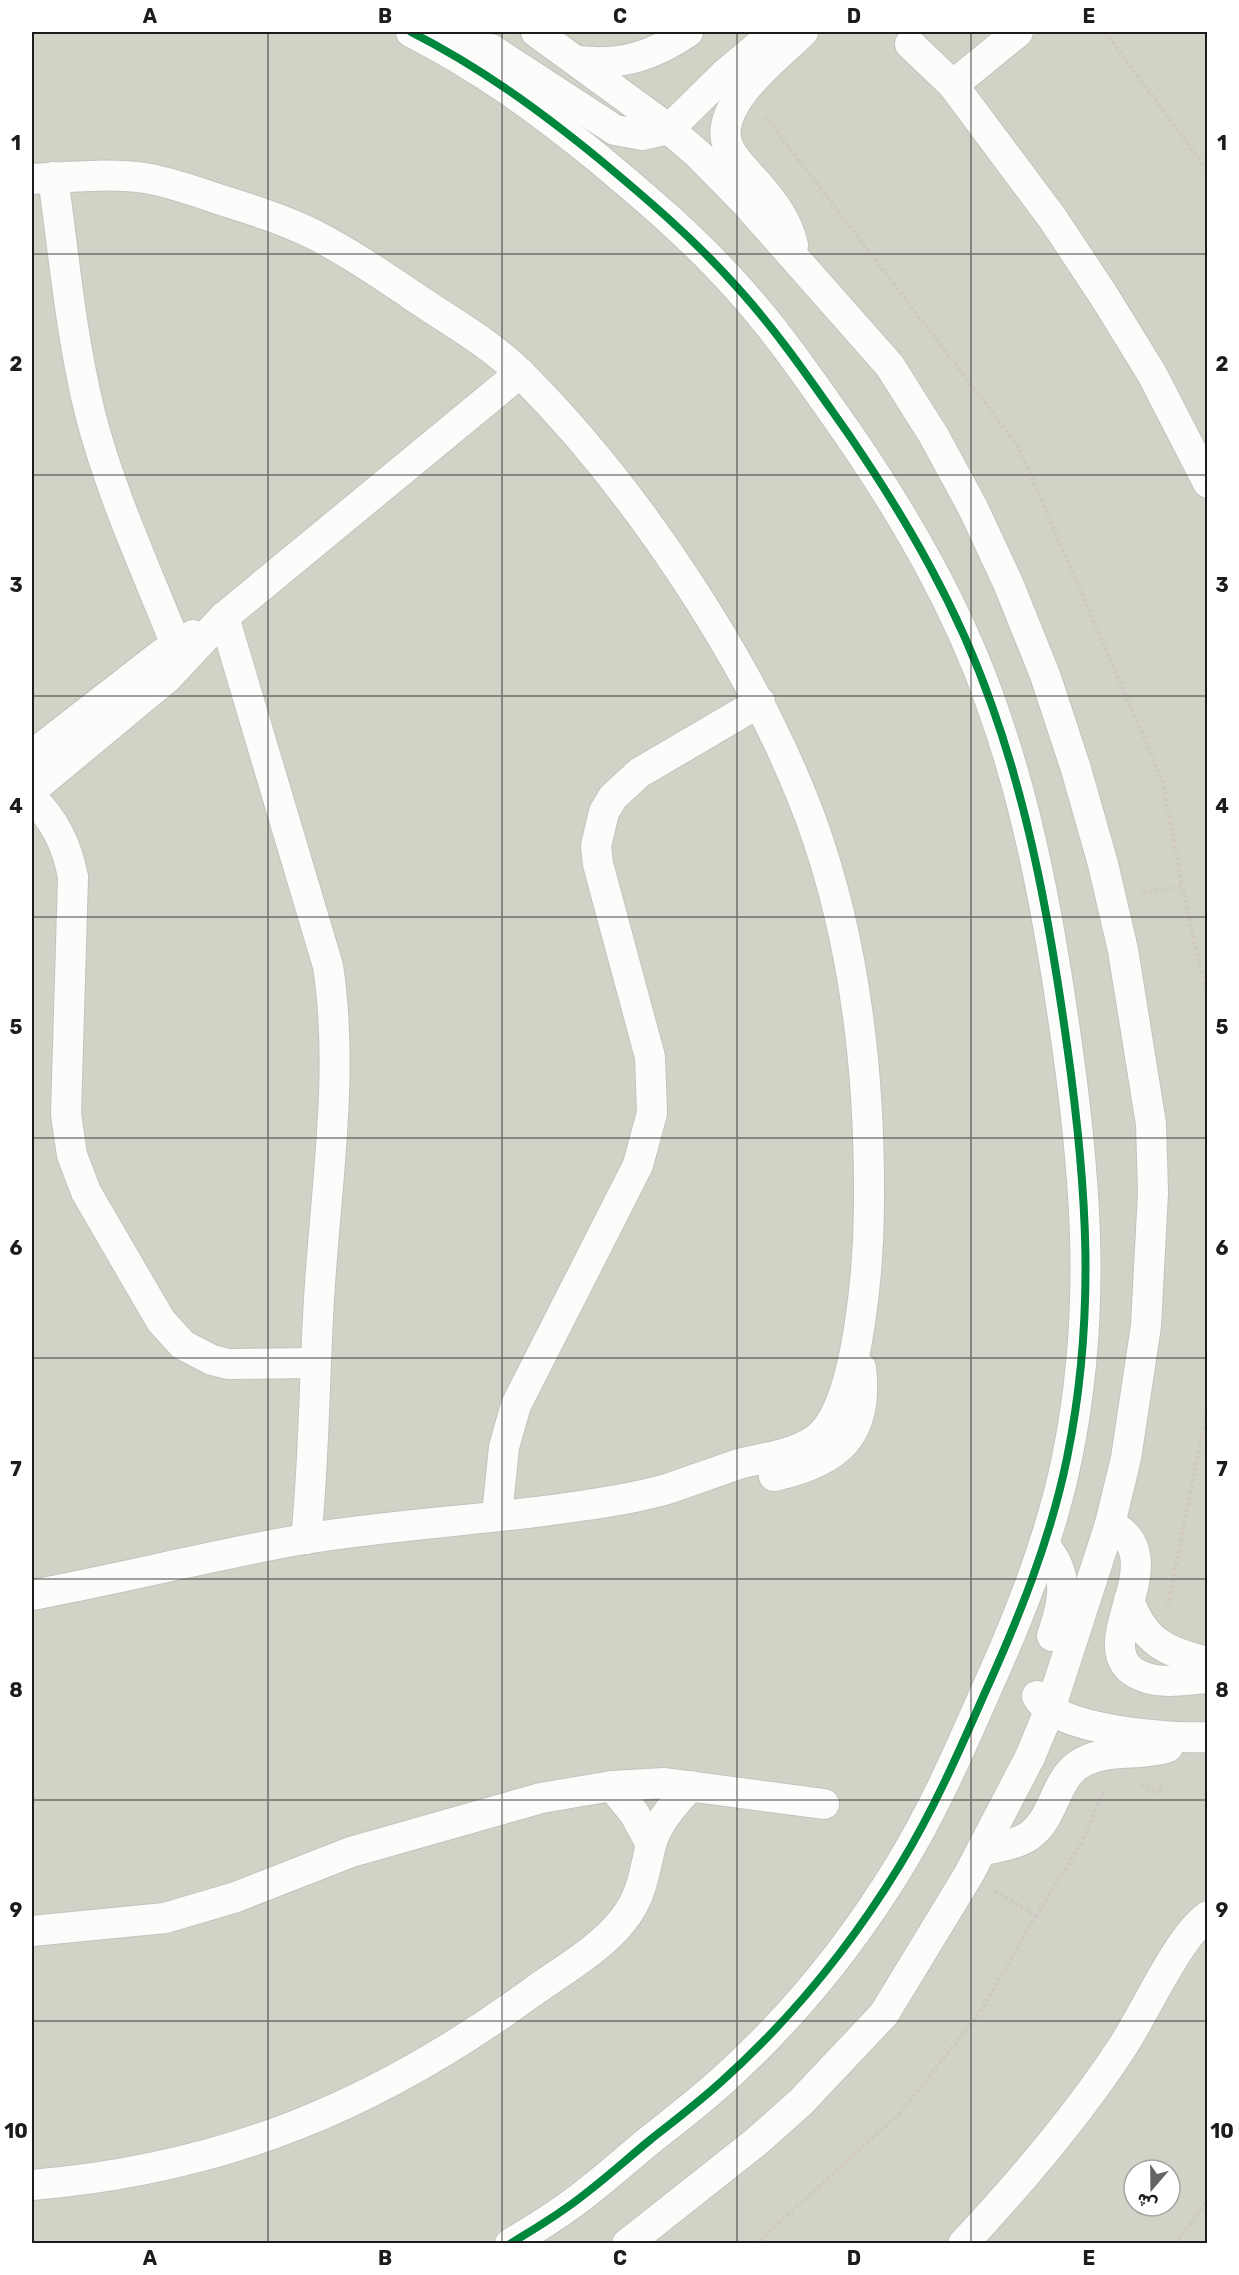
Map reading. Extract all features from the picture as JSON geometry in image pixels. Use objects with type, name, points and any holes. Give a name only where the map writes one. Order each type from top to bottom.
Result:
[{"type":"street","points":[[411,32],[522,97],[670,218],[737,287],[797,361],[893,499],[930,564],[963,631],[1009,756],[1058,975],[1086,1205],[1086,1293],[1077,1401],[1066,1462],[1044,1545],[1009,1639],[930,1812],[899,1868],[842,1950],[773,2032],[722,2082],[569,2206],[510,2244]]},
{"type":"street","points":[[536,32],[669,129],[746,203],[890,366],[934,436],[973,508],[1008,583],[1045,675],[1076,769],[1110,900],[1139,1037],[1151,1124],[1153,1192],[1151,1259],[1139,1381],[1126,1458],[1110,1524],[1050,1709],[1030,1756],[975,1863],[884,2014],[844,2059],[756,2142],[627,2244]]},
{"type":"street","points":[[578,61],[600,64],[643,57],[664,48],[688,32]]},
{"type":"street","points":[[440,47],[458,43],[491,49],[615,130],[643,135],[669,129],[726,73],[775,32]]},
{"type":"street","points":[[794,260],[790,236],[781,213],[732,154],[727,143],[726,120],[742,92],[803,32]]},
{"type":"street","points":[[953,85],[1018,32]]},
{"type":"street","points":[[910,45],[953,85],[1053,219],[1152,374],[1208,483]]},
{"type":"street","points":[[32,1595],[306,1539],[583,1506],[667,1489],[752,1481],[807,1467],[834,1454],[852,1431],[858,1417],[863,1380],[857,1344],[868,1239],[870,1154],[866,1090],[856,1006],[840,922],[814,830],[760,702],[656,537],[611,477],[520,373],[485,344],[334,246],[276,218],[173,184],[140,177],[108,175],[42,178],[90,414],[106,467],[176,645]]},
{"type":"street","points":[[32,790],[167,678],[224,618],[520,373]]},
{"type":"street","points":[[33,746],[176,645],[224,618]]},
{"type":"street","points":[[224,618],[328,966],[333,999],[335,1066],[314,1363],[311,1493],[306,1539]]},
{"type":"street","points":[[497,1515],[504,1447],[516,1405],[639,1165],[652,1113],[651,1058],[598,864],[596,846],[601,820],[612,797],[625,784],[703,733],[760,702]]},
{"type":"street","points":[[32,798],[45,810],[58,831],[68,853],[73,877],[66,1114],[72,1155],[87,1192],[161,1321],[183,1345],[204,1357],[228,1364],[314,1363]]},
{"type":"street","points":[[1110,1524],[1126,1534],[1136,1551],[1137,1573],[1119,1642],[1128,1665],[1148,1678],[1208,1678]]},
{"type":"street","points":[[1044,1545],[1059,1566],[1064,1593],[1035,1687],[1039,1700],[1050,1709],[1099,1729],[1186,1741]]},
{"type":"street","points":[[1129,1600],[1136,1619],[1156,1642],[1182,1656],[1208,1662]]},
{"type":"street","points":[[975,1863],[1037,1829],[1069,1774],[1085,1761],[1104,1755],[1186,1741]]},
{"type":"street","points":[[32,1931],[133,1923],[197,1911],[372,1845],[541,1798],[612,1786],[647,1783],[691,1786],[824,1804]]},
{"type":"street","points":[[612,1786],[634,1813],[651,1844]]},
{"type":"street","points":[[32,2185],[127,2174],[235,2148],[339,2109],[388,2085],[484,2028],[608,1936],[635,1904],[649,1865],[651,1844],[668,1812],[691,1786]]},
{"type":"street","points":[[963,2244],[1047,2150],[1086,2100],[1122,2048],[1191,1932],[1208,1916]]},
{"type":"path","points":[[1105,32],[1208,171]]},
{"type":"path","points":[[742,92],[766,116],[1018,446],[1163,782],[1182,886],[1208,1002]]},
{"type":"path","points":[[1110,900],[1182,886]]},
{"type":"path","points":[[1166,1613],[1183,1538],[1208,1403]]},
{"type":"path","points":[[1132,1782],[1153,1791],[1161,1790],[1186,1741]]},
{"type":"path","points":[[756,2244],[900,2113],[980,2012],[1082,1842],[1105,1787]]},
{"type":"path","points":[[975,1863],[1036,1916]]},
{"type":"path","points":[[1174,2244],[1208,2200]]},
{"type":"shaded area","points":[[32,32],[1207,32],[1207,2243],[32,2244]]},
{"type":"cycle path","points":[[411,32],[485,75],[554,123],[635,189],[704,252],[751,304],[795,359],[849,435],[911,532],[947,600],[978,670],[1006,747],[1029,831],[1047,916],[1067,1045],[1080,1149],[1083,1201],[1085,1302],[1082,1354],[1076,1405],[1060,1489],[1032,1580],[1008,1639],[954,1761],[923,1824],[900,1865],[841,1952],[772,2032],[713,2089],[598,2184],[559,2213],[510,2244]]}]
